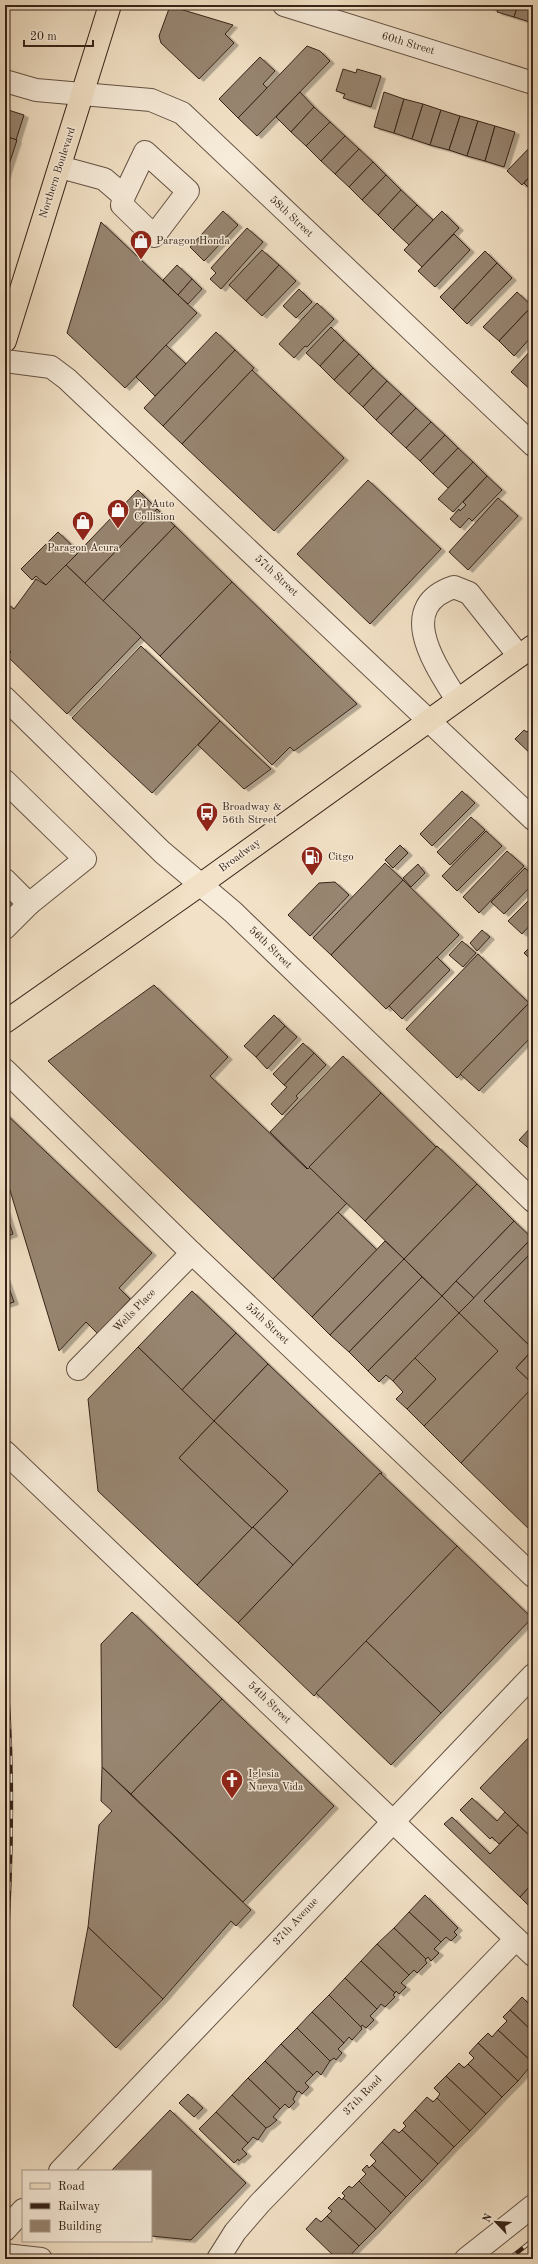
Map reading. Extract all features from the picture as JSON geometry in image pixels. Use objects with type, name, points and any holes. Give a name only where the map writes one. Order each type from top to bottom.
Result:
[{"type":"main road","name":"Northern Boulevard","points":[[5,341],[110,5]]},
{"type":"main road","name":"Broadway","points":[[5,1022],[200,885],[526,651]]},
{"type":"street","name":"60th Street","points":[[284,5],[533,83]]},
{"type":"street","name":"58th Street","points":[[5,81],[36,90],[151,100],[182,113],[533,445]]},
{"type":"street","points":[[60,167],[104,179],[124,196]]},
{"type":"street","name":"57th Street","points":[[5,361],[51,367],[67,379],[533,819]]},
{"type":"street","points":[[457,700],[435,664],[422,630],[427,608],[435,598],[445,590],[454,587],[469,593],[526,651]]},
{"type":"street","name":"56th Street","points":[[5,698],[162,852],[233,912],[533,1200]]},
{"type":"street","points":[[5,781],[85,859],[29,904],[5,928]]},
{"type":"street","points":[[5,880],[29,904]]},
{"type":"street","name":"55th Street","points":[[5,1070],[192,1253],[533,1576]]},
{"type":"street","name":"Wells Place","points":[[78,1369],[192,1253]]},
{"type":"street","name":"54th Street","points":[[5,1452],[533,1955]]},
{"type":"street","name":"37th Avenue","points":[[61,2170],[392,1821],[533,1675]]},
{"type":"street","name":"37th Road","points":[[218,2259],[235,2232],[260,2203],[516,1939]]},
{"type":"street","points":[[466,2259],[533,2206]]},
{"type":"street","points":[[5,2230],[22,2211]]},
{"type":"street","points":[[5,2255],[41,2259]]},
{"type":"building","points":[[482,5],[500,5],[498,10]]},
{"type":"building","points":[[500,5],[518,5],[514,17],[497,12]]},
{"type":"building","points":[[518,5],[533,5],[533,23],[514,17]]},
{"type":"building","points":[[170,6],[233,25],[225,34],[234,43],[199,79],[161,43],[159,36]]},
{"type":"building","points":[[307,46],[320,51],[330,61],[257,136],[238,118]]},
{"type":"building","points":[[260,57],[275,71],[263,84],[267,88],[238,118],[219,99]]},
{"type":"building","points":[[343,69],[356,73],[357,69],[381,76],[371,107],[343,98],[345,94],[336,91]]},
{"type":"building","points":[[300,92],[314,107],[291,132],[276,117]]},
{"type":"building","points":[[384,92],[404,99],[394,133],[374,127]]},
{"type":"building","points":[[404,99],[423,104],[412,139],[394,133]]},
{"type":"building","points":[[423,104],[441,110],[430,145],[412,139]]},
{"type":"building","points":[[314,107],[330,122],[306,146],[291,132]]},
{"type":"building","points":[[5,109],[24,115],[16,140],[5,136]]},
{"type":"building","points":[[441,110],[460,116],[449,150],[430,145]]},
{"type":"building","points":[[460,116],[478,121],[467,156],[449,150]]},
{"type":"building","points":[[478,121],[495,126],[485,161],[467,156]]},
{"type":"building","points":[[330,122],[345,136],[321,161],[306,146]]},
{"type":"building","points":[[495,126],[515,132],[504,167],[485,161]]},
{"type":"building","points":[[5,136],[17,140],[5,177]]},
{"type":"building","points":[[345,136],[359,149],[335,174],[321,161]]},
{"type":"building","points":[[533,144],[533,173],[522,185],[507,171]]},
{"type":"building","points":[[359,149],[373,162],[349,187],[335,174]]},
{"type":"building","points":[[373,162],[386,175],[362,200],[349,187]]},
{"type":"building","points":[[533,173],[533,192],[524,183]]},
{"type":"building","points":[[386,175],[401,190],[378,215],[362,200]]},
{"type":"building","points":[[401,190],[417,205],[393,230],[378,215]]},
{"type":"building","points":[[417,205],[433,220],[409,245],[393,230]]},
{"type":"building","points":[[223,211],[238,225],[204,261],[190,247]]},
{"type":"building","points":[[442,211],[459,228],[422,267],[404,250]]},
{"type":"building","points":[[101,222],[197,313],[125,388],[67,333]]},
{"type":"building","points":[[247,228],[263,242],[221,289],[210,279],[216,273],[211,268]]},
{"type":"building","points":[[454,234],[470,250],[435,287],[418,271]]},
{"type":"building","points":[[262,250],[279,265],[246,301],[229,285]]},
{"type":"building","points":[[485,251],[497,263],[453,310],[440,297]]},
{"type":"building","points":[[497,263],[512,278],[467,324],[453,310]]},
{"type":"building","points":[[177,265],[192,279],[178,295],[163,280]]},
{"type":"building","points":[[279,265],[296,281],[262,316],[246,301]]},
{"type":"building","points":[[192,279],[202,289],[188,304],[178,295]]},
{"type":"building","points":[[299,289],[312,302],[296,318],[283,306]]},
{"type":"building","points":[[517,292],[532,306],[499,341],[483,327]]},
{"type":"building","points":[[317,303],[334,319],[294,358],[279,344]]},
{"type":"building","points":[[532,306],[533,335],[514,356],[499,341]]},
{"type":"building","points":[[331,327],[344,340],[320,366],[306,353]]},
{"type":"building","points":[[216,332],[235,350],[163,426],[144,408]]},
{"type":"building","points":[[344,340],[359,354],[334,380],[320,366]]},
{"type":"building","points":[[166,345],[186,364],[155,396],[136,377]]},
{"type":"building","points":[[533,348],[533,392],[511,372]]},
{"type":"building","points":[[235,350],[254,368],[182,444],[163,426]]},
{"type":"building","points":[[359,354],[373,368],[349,394],[334,380]]},
{"type":"building","points":[[373,368],[387,381],[363,407],[349,394]]},
{"type":"building","points":[[252,370],[344,458],[274,531],[182,444]]},
{"type":"building","points":[[387,381],[401,394],[376,420],[363,407]]},
{"type":"building","points":[[401,394],[416,408],[391,434],[376,420]]},
{"type":"building","points":[[416,408],[431,422],[406,448],[391,434]]},
{"type":"building","points":[[431,422],[445,435],[420,461],[406,448]]},
{"type":"building","points":[[445,435],[458,448],[433,474],[420,461]]},
{"type":"building","points":[[458,448],[473,462],[448,488],[433,474]]},
{"type":"building","points":[[473,462],[487,476],[453,512],[438,499]]},
{"type":"building","points":[[487,476],[502,490],[472,521],[469,518],[460,528],[450,519],[459,509],[460,511],[466,505],[463,502]]},
{"type":"building","points":[[368,480],[441,549],[370,624],[297,554]]},
{"type":"building","name":"F1 Auto Collision","points":[[138,490],[157,509],[85,583],[66,565]]},
{"type":"building","points":[[498,498],[518,516],[468,570],[449,552]]},
{"type":"building","points":[[157,509],[175,526],[103,601],[85,583]]},
{"type":"building","points":[[175,526],[232,582],[160,656],[103,601]]},
{"type":"building","points":[[58,532],[79,552],[46,585],[36,576],[32,580],[21,569]]},
{"type":"building","points":[[66,565],[141,637],[67,714],[7,656],[11,652],[5,646],[6,603],[14,609],[36,579],[46,585]]},
{"type":"building","points":[[232,582],[357,704],[294,751],[290,747],[272,765],[160,656]]},
{"type":"building","points":[[141,646],[220,721],[152,793],[72,718]]},
{"type":"building","points":[[220,721],[271,769],[244,789],[198,745]]},
{"type":"building","points":[[533,726],[533,756],[515,739],[524,730],[527,732]]},
{"type":"building","points":[[462,791],[475,803],[432,846],[420,834]]},
{"type":"building","points":[[471,817],[485,830],[450,865],[437,852]]},
{"type":"building","points":[[486,831],[502,846],[457,891],[442,876]]},
{"type":"building","points":[[400,845],[408,853],[393,868],[385,860]]},
{"type":"building","points":[[507,851],[524,866],[479,913],[463,897]]},
{"type":"building","points":[[385,863],[403,880],[331,955],[313,938]]},
{"type":"building","points":[[418,864],[425,873],[411,887],[403,878]]},
{"type":"building","points":[[525,868],[533,876],[533,884],[504,914],[491,902]]},
{"type":"building","points":[[403,880],[459,935],[386,1009],[331,955]]},
{"type":"building","points":[[335,882],[349,895],[310,936],[288,915],[319,883]]},
{"type":"building","points":[[5,894],[15,903],[5,913]]},
{"type":"building","points":[[533,896],[533,922],[522,934],[508,921]]},
{"type":"building","points":[[482,930],[490,937],[477,951],[470,943]]},
{"type":"building","points":[[462,941],[476,953],[463,967],[449,955]]},
{"type":"building","points":[[533,944],[533,962],[524,953]]},
{"type":"building","points":[[478,954],[529,1003],[457,1078],[406,1029]]},
{"type":"building","points":[[437,957],[450,970],[402,1019],[389,1006]]},
{"type":"building","points":[[154,985],[228,1057],[210,1076],[307,1169],[309,1167],[347,1203],[273,1279],[48,1061]]},
{"type":"building","points":[[529,1003],[533,1007],[533,1035],[479,1091],[460,1074]]},
{"type":"building","points":[[274,1015],[285,1026],[256,1057],[244,1046]]},
{"type":"building","points":[[285,1026],[297,1037],[267,1069],[256,1057]]},
{"type":"building","points":[[303,1043],[314,1053],[284,1085],[273,1074]]},
{"type":"building","points":[[314,1053],[326,1065],[296,1096],[298,1098],[282,1115],[271,1104],[287,1087],[284,1085]]},
{"type":"building","points":[[343,1056],[381,1093],[308,1169],[270,1132]]},
{"type":"building","points":[[381,1093],[436,1147],[365,1221],[309,1167]]},
{"type":"building","points":[[5,1113],[152,1253],[119,1288],[130,1299],[98,1334],[86,1322],[59,1351],[5,1174]]},
{"type":"building","points":[[533,1125],[533,1152],[519,1140]]},
{"type":"building","points":[[437,1146],[477,1184],[404,1259],[365,1221]]},
{"type":"building","points":[[477,1184],[514,1221],[442,1296],[404,1259]]},
{"type":"building","points":[[5,1209],[13,1234],[5,1237]]},
{"type":"building","points":[[338,1212],[377,1250],[312,1317],[273,1279]]},
{"type":"building","points":[[514,1221],[532,1238],[474,1298],[456,1281]]},
{"type":"building","points":[[532,1238],[533,1251],[484,1301],[533,1349],[516,1368],[533,1384],[533,1388],[461,1463],[424,1426],[498,1351],[459,1313]]},
{"type":"building","points":[[385,1241],[404,1259],[330,1335],[312,1317]]},
{"type":"building","points":[[533,1251],[533,1349],[484,1301]]},
{"type":"building","points":[[404,1259],[422,1277],[349,1352],[330,1335]]},
{"type":"building","points":[[5,1277],[14,1302],[5,1305]]},
{"type":"building","points":[[422,1277],[442,1296],[368,1371],[349,1352]]},
{"type":"building","points":[[456,1281],[474,1298],[459,1313],[442,1296]]},
{"type":"building","points":[[192,1291],[236,1333],[182,1390],[138,1347]]},
{"type":"building","points":[[442,1296],[459,1313],[393,1381],[386,1375],[379,1382],[368,1371]]},
{"type":"building","points":[[459,1313],[498,1351],[424,1426],[407,1409],[436,1379],[415,1358]]},
{"type":"building","points":[[236,1333],[268,1364],[214,1421],[182,1390]]},
{"type":"building","points":[[138,1347],[214,1421],[179,1458],[252,1528],[197,1585],[98,1491],[88,1399]]},
{"type":"building","points":[[533,1350],[533,1384],[516,1368]]},
{"type":"building","points":[[415,1358],[436,1379],[407,1409],[396,1399],[403,1392],[393,1381]]},
{"type":"building","points":[[268,1364],[382,1473],[293,1565],[253,1527],[288,1491],[214,1421]]},
{"type":"building","points":[[532,1388],[533,1389],[533,1533],[461,1463]]},
{"type":"building","points":[[214,1421],[288,1491],[252,1528],[179,1458]]},
{"type":"building","points":[[380,1473],[457,1546],[314,1696],[238,1623]]},
{"type":"building","points":[[253,1527],[293,1565],[238,1623],[197,1585]]},
{"type":"building","points":[[457,1546],[532,1618],[441,1713],[366,1641]]},
{"type":"building","points":[[132,1612],[222,1699],[131,1794],[102,1767],[101,1644]]},
{"type":"building","points":[[366,1641],[441,1713],[391,1765],[316,1693]]},
{"type":"building","name":"Iglesia Nueva Vida","points":[[222,1699],[334,1806],[243,1902],[131,1794]]},
{"type":"building","points":[[533,1733],[533,1839],[480,1788]]},
{"type":"building","points":[[102,1767],[251,1910],[236,1926],[231,1921],[163,1999],[88,1927],[99,1825],[112,1811],[101,1801]]},
{"type":"building","points":[[472,1798],[497,1821],[505,1812],[518,1825],[499,1844],[492,1837],[490,1839],[460,1810]]},
{"type":"building","points":[[452,1817],[490,1854],[518,1825],[533,1839],[533,1883],[520,1897],[444,1824]]},
{"type":"building","points":[[531,1885],[533,1887],[533,1910],[520,1897]]},
{"type":"building","points":[[425,1895],[458,1928],[454,1932],[457,1935],[451,1941],[446,1937],[441,1942],[409,1912]]},
{"type":"building","points":[[409,1912],[441,1942],[434,1949],[439,1953],[431,1961],[428,1957],[426,1959],[394,1928]]},
{"type":"building","points":[[88,1927],[163,1999],[116,2048],[73,2006]]},
{"type":"building","points":[[394,1928],[426,1959],[425,1960],[427,1963],[417,1973],[414,1970],[409,1975],[377,1944]]},
{"type":"building","points":[[377,1944],[409,1975],[401,1983],[406,1987],[399,1994],[396,1991],[395,1993],[361,1961]]},
{"type":"building","points":[[361,1961],[395,1993],[393,1995],[395,1997],[385,2007],[381,2004],[377,2009],[345,1978]]},
{"type":"building","points":[[345,1978],[377,2009],[370,2016],[374,2020],[366,2028],[362,2025],[361,2027],[329,1995]]},
{"type":"building","points":[[329,1995],[361,2027],[362,2029],[352,2040],[349,2037],[344,2043],[312,2012]]},
{"type":"building","points":[[522,1997],[528,2003],[532,2000],[533,2001],[533,2032],[510,2010]]},
{"type":"building","points":[[510,2010],[533,2032],[533,2063],[498,2030],[507,2021],[503,2017]]},
{"type":"building","points":[[312,2012],[344,2043],[338,2049],[342,2053],[336,2060],[334,2058],[330,2061],[297,2028]]},
{"type":"building","points":[[297,2028],[330,2061],[321,2075],[317,2071],[313,2075],[281,2044]]},
{"type":"building","points":[[498,2030],[533,2063],[518,2081],[478,2043],[488,2033],[492,2037]]},
{"type":"building","points":[[478,2043],[518,2081],[502,2097],[468,2064],[474,2058],[469,2053]]},
{"type":"building","points":[[281,2044],[313,2075],[305,2083],[309,2087],[302,2094],[299,2091],[297,2092],[265,2061]]},
{"type":"building","points":[[265,2061],[297,2092],[293,2099],[295,2102],[289,2108],[285,2104],[280,2109],[248,2078]]},
{"type":"building","points":[[459,2063],[464,2068],[468,2064],[502,2097],[486,2114],[446,2076]]},
{"type":"building","points":[[446,2076],[486,2114],[470,2131],[437,2098],[440,2094],[434,2088]]},
{"type":"building","points":[[248,2078],[280,2109],[273,2117],[277,2120],[266,2128],[232,2095]]},
{"type":"building","points":[[188,2094],[203,2108],[194,2117],[179,2103]]},
{"type":"building","points":[[232,2095],[266,2128],[258,2140],[253,2137],[248,2143],[216,2112]]},
{"type":"building","points":[[427,2097],[433,2102],[437,2098],[470,2131],[454,2147],[415,2110]]},
{"type":"building","points":[[170,2110],[246,2183],[191,2240],[152,2236],[152,2170],[112,2170]]},
{"type":"building","points":[[415,2110],[454,2147],[438,2164],[402,2130],[406,2126],[403,2123]]},
{"type":"building","points":[[216,2112],[248,2143],[242,2149],[247,2154],[239,2161],[238,2159],[234,2163],[199,2129]]},
{"type":"building","points":[[394,2129],[399,2133],[402,2130],[438,2164],[422,2181],[382,2142]]},
{"type":"building","points":[[382,2142],[422,2181],[406,2197],[372,2165],[376,2161],[370,2155]]},
{"type":"building","points":[[367,2165],[369,2168],[372,2165],[406,2197],[391,2213],[359,2181],[366,2174],[362,2170]]},
{"type":"building","points":[[359,2181],[391,2213],[376,2229],[343,2198],[345,2196],[342,2193],[349,2186],[352,2188]]},
{"type":"building","points":[[339,2197],[342,2200],[343,2198],[376,2229],[359,2246],[327,2216],[332,2211],[328,2208]]},
{"type":"building","points":[[327,2216],[359,2246],[347,2259],[337,2259],[306,2229],[316,2218],[321,2222]]},
{"type":"railway","points":[[5,1666],[11,1778],[9,1890],[5,1964]]},
{"type":"railway","points":[[509,2259],[533,2240]]},
{"type":"place","name":"Paragon Honda","points":[[141,260]]},
{"type":"place","name":"F1 Auto Collision","points":[[118,530]]},
{"type":"place","name":"Paragon Acura","points":[[83,542]]},
{"type":"place","name":"Broadway & 56th Street","points":[[207,832]]},
{"type":"place","name":"Citgo","points":[[312,876]]},
{"type":"place","name":"Iglesia Nueva Vida","points":[[232,1800]]}]
